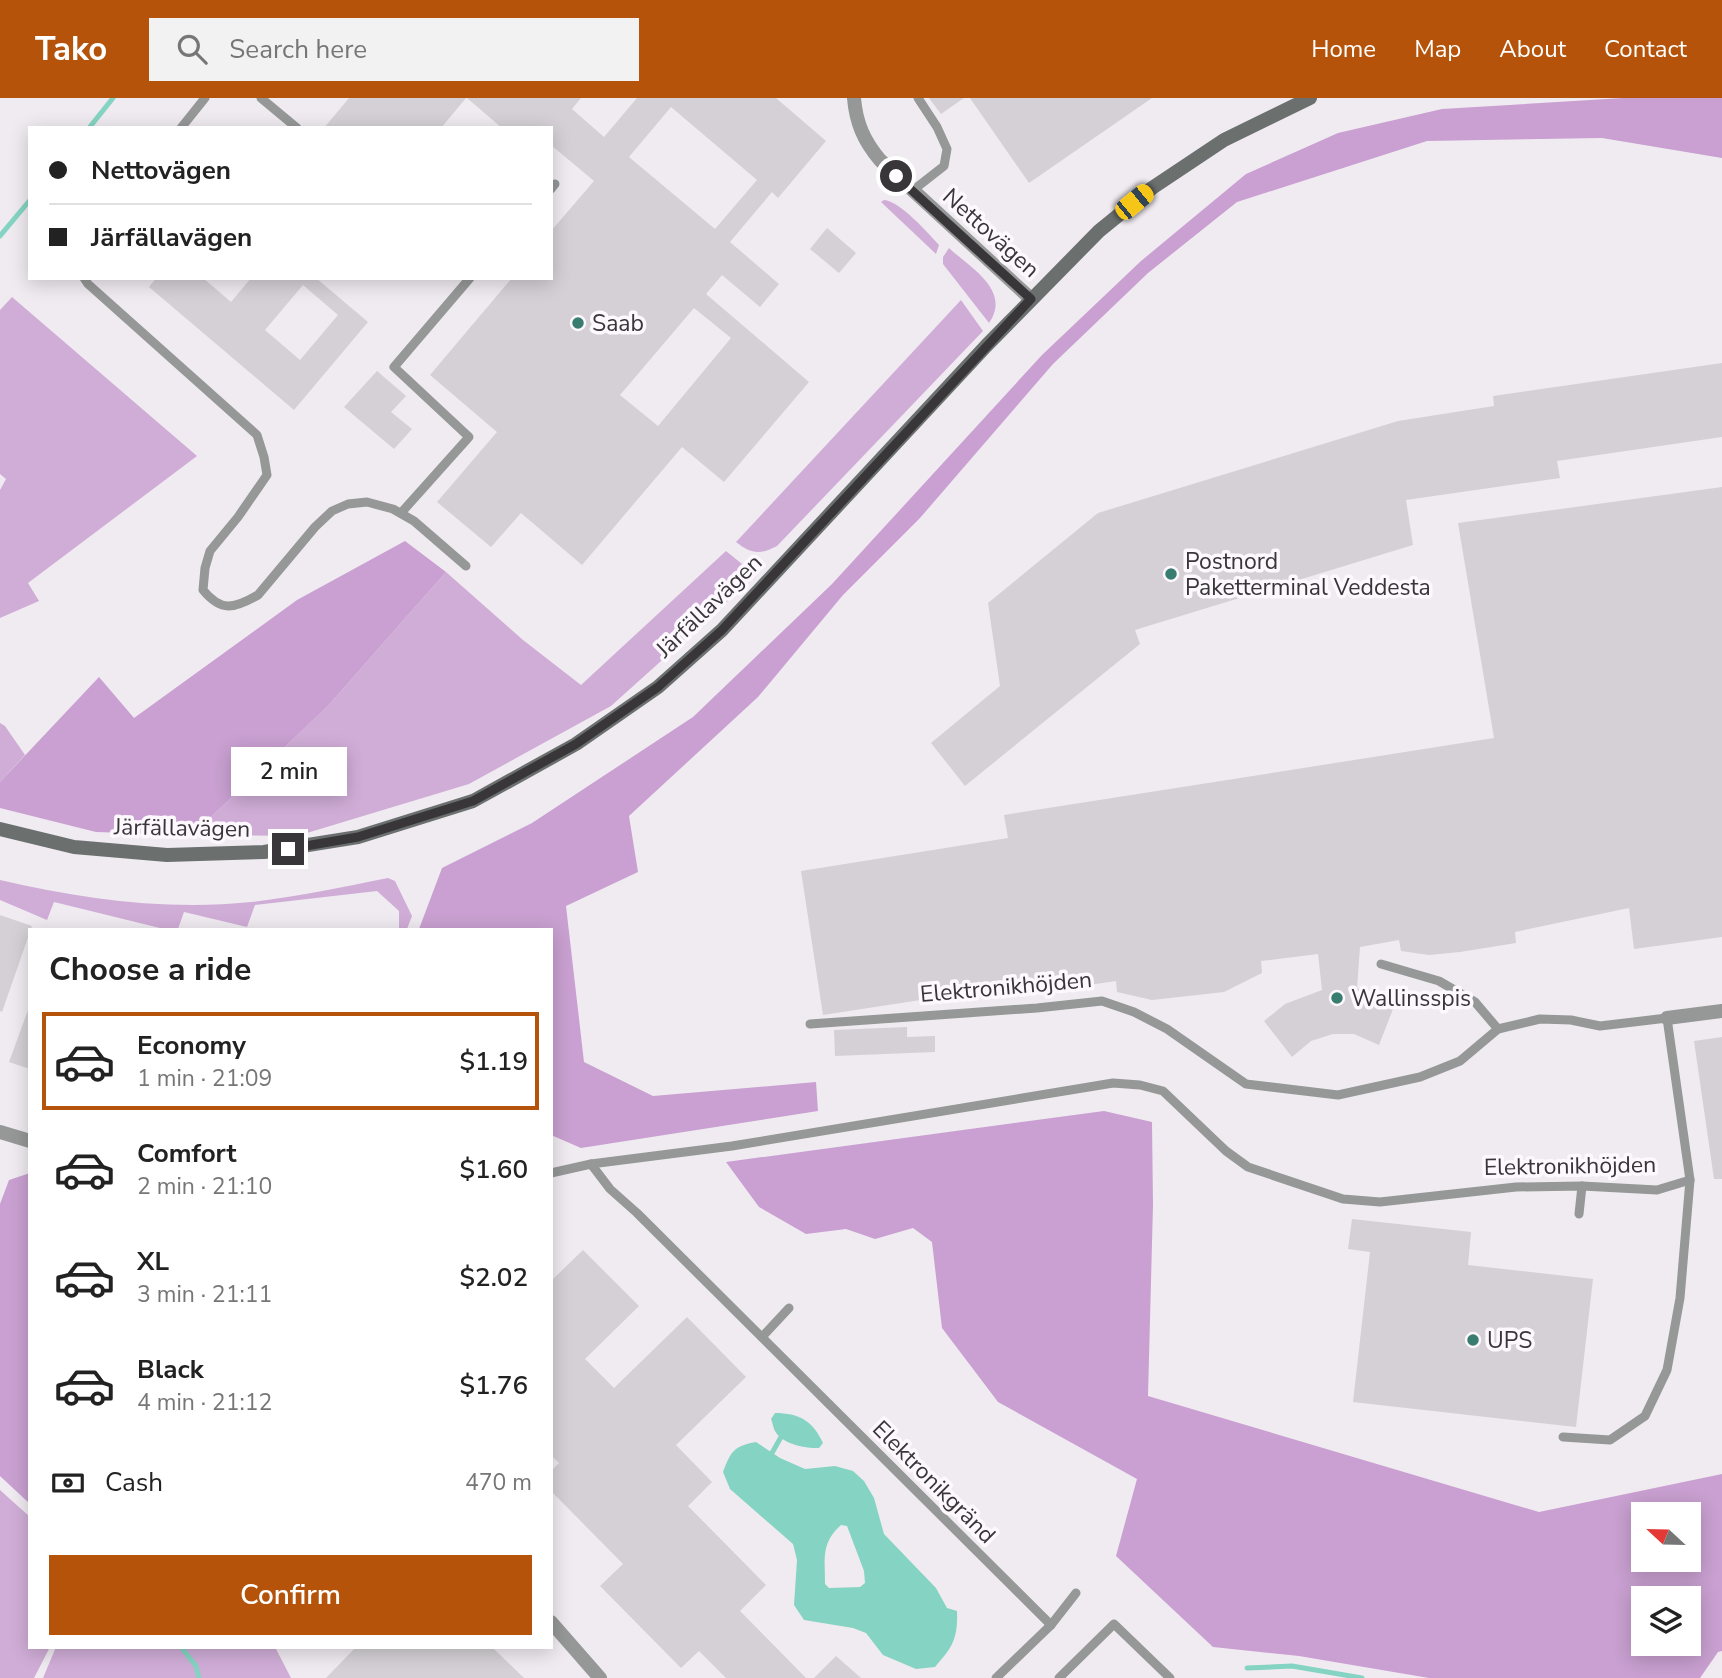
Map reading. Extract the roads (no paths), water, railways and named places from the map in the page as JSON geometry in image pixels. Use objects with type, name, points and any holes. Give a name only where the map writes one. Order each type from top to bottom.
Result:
[{"type":"street","name":"Nettovägen","points":[[854,98],[855,112],[864,140],[880,160],[1031,299]]},
{"type":"street","name":"Järfällavägen","points":[[0,829],[74,847],[140,853],[167,855],[264,852],[358,837],[473,801],[576,744],[658,687],[722,630],[1031,299],[1099,231],[1152,188],[1224,139],[1310,98]]},
{"type":"street","name":"Elektronikhöjden","points":[[1667,1018],[1722,1011]]},
{"type":"street","points":[[0,1132],[28,1140]]},
{"type":"street","points":[[553,1624],[600,1678]]},
{"type":"lane","points":[[183,126],[205,98]]},
{"type":"lane","points":[[261,98],[295,126]]},
{"type":"lane","points":[[912,191],[944,166],[947,149],[931,116],[918,98]]},
{"type":"lane","points":[[85,280],[257,435],[267,475],[239,517],[210,551],[203,590],[214,603],[230,606],[245,603],[258,595],[315,527],[332,511],[348,504],[367,502],[401,513],[467,566]]},
{"type":"lane","points":[[401,513],[469,437],[394,367],[468,280]]},
{"type":"lane","points":[[1381,964],[1439,981],[1475,1002],[1498,1029]]},
{"type":"lane","name":"Elektronikhöjden","points":[[810,1024],[1102,1001],[1135,1012],[1167,1028],[1246,1084],[1338,1095],[1420,1077],[1460,1061],[1498,1029],[1540,1019],[1572,1020],[1600,1026],[1667,1018],[1690,1180],[1681,1298],[1670,1358],[1645,1416],[1610,1440],[1563,1437]]},
{"type":"lane","name":"Elektronikhöjden","points":[[591,1164],[732,1146],[1113,1083],[1140,1085],[1163,1091],[1226,1151],[1248,1167],[1343,1199],[1380,1202],[1516,1186],[1657,1190],[1690,1180]]},
{"type":"lane","points":[[553,1173],[591,1164]]},
{"type":"lane","name":"Elektronikgränd","points":[[591,1164],[610,1189],[1051,1625]]},
{"type":"lane","points":[[1579,1214],[1582,1186]]},
{"type":"lane","points":[[762,1337],[789,1308]]},
{"type":"lane","points":[[996,1678],[1051,1625],[1076,1593]]},
{"type":"lane","points":[[1059,1678],[1114,1624],[1170,1678]]},
{"type":"waterway","points":[[91,126],[113,98]]},
{"type":"waterway","points":[[0,236],[28,202]]},
{"type":"waterway","points":[[772,1453],[781,1437]]},
{"type":"waterway","points":[[183,1649],[196,1666],[199,1678]]},
{"type":"waterway","points":[[1247,1668],[1292,1666],[1362,1678]]},
{"type":"place","name":"Saab","points":[[578,323]]},
{"type":"place","name":"Postnord Paketterminal Veddesta","points":[[1171,574]]},
{"type":"place","name":"Wallinsspis","points":[[1337,998]]},
{"type":"place","name":"UPS","points":[[1473,1340]]}]
